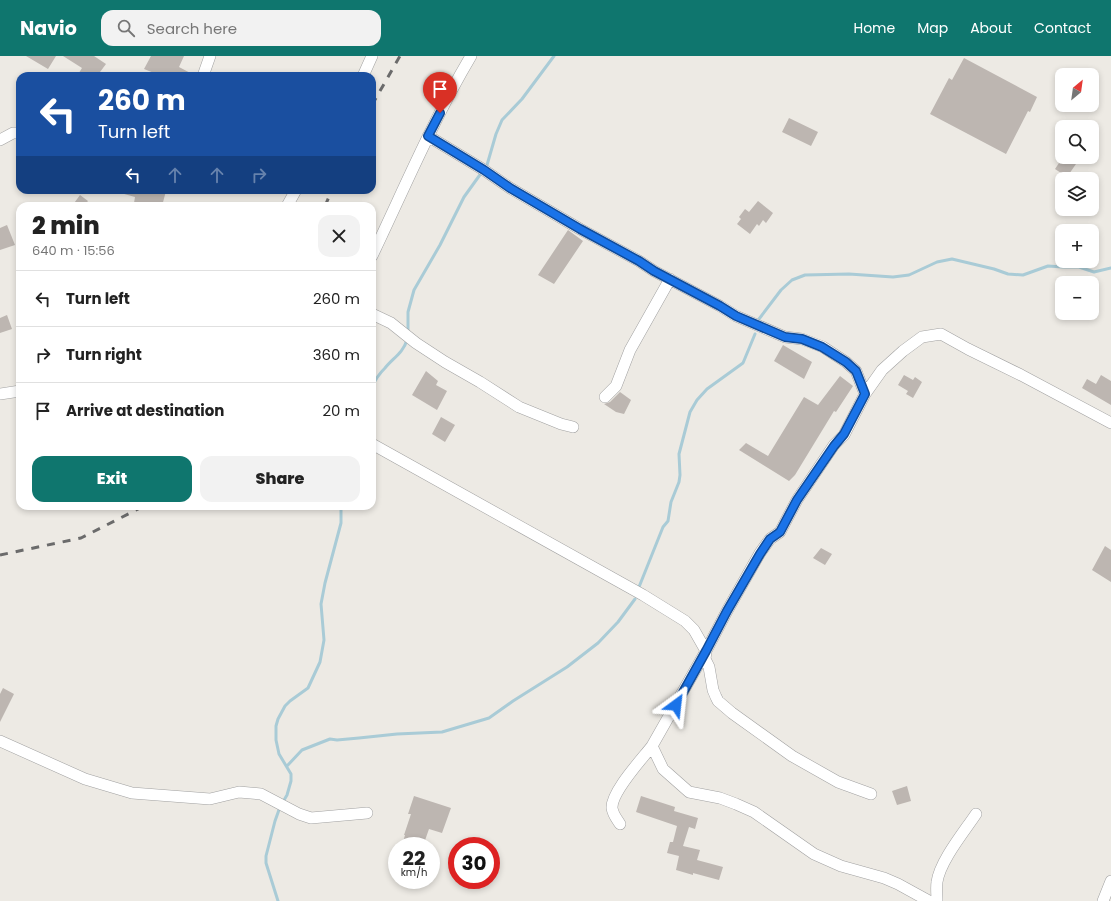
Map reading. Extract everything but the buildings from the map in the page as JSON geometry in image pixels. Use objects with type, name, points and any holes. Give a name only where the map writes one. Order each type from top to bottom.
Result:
[{"type":"street","points":[[204,72],[210,56]]},
{"type":"street","points":[[365,72],[372,56]]},
{"type":"street","points":[[376,247],[428,136],[471,56]]},
{"type":"street","points":[[0,140],[13,133],[16,133]]},
{"type":"street","points":[[428,136],[484,170],[510,188],[752,324],[785,337],[802,339],[822,347],[846,362],[856,371],[865,394]]},
{"type":"street","points":[[605,397],[616,386],[630,350],[670,279]]},
{"type":"street","points":[[376,316],[391,322],[445,362],[519,407],[561,424],[573,427]]},
{"type":"street","points":[[620,824],[614,815],[612,806],[621,785],[652,746],[760,554],[770,539],[780,532],[797,500],[844,434],[865,394],[882,370],[903,351],[922,337],[941,334],[968,349],[1028,378],[1111,423]]},
{"type":"street","points":[[0,394],[16,392]]},
{"type":"street","points":[[376,446],[636,591],[685,621],[694,630],[706,651],[705,660],[710,667],[713,690],[718,701],[753,729],[792,756],[838,782],[871,794]]},
{"type":"street","points":[[0,741],[85,779],[132,792],[210,799],[239,792],[261,794],[299,814],[311,818],[367,813]]},
{"type":"street","points":[[652,746],[663,770],[689,792],[720,798],[754,812],[814,854],[841,866],[884,878],[929,901]]},
{"type":"street","points":[[937,901],[936,883],[940,872],[947,858],[976,814]]},
{"type":"street","points":[[1104,901],[1111,881]]},
{"type":"waterway","points":[[408,334],[408,312],[414,290],[440,245],[464,197],[487,165],[496,134],[502,120],[522,99],[554,56]]},
{"type":"waterway","points":[[759,319],[781,290],[792,280],[805,275],[849,274],[893,277],[909,275],[937,262],[952,259],[994,269],[1008,274],[1023,275],[1048,266],[1079,267],[1094,272],[1111,268]]},
{"type":"waterway","points":[[639,587],[663,527],[668,521],[671,502],[679,482],[679,454],[690,412],[697,400],[707,389],[743,363],[755,334]]},
{"type":"waterway","points":[[376,379],[388,364],[398,355],[407,340]]},
{"type":"waterway","points":[[278,901],[266,863],[266,856],[275,821],[280,807],[287,795],[291,781],[291,774],[279,754],[276,740],[276,726],[285,706],[308,688],[320,662],[324,640],[321,604],[341,523],[341,510]]},
{"type":"waterway","points":[[287,766],[302,750],[330,739],[337,740],[397,734],[442,732],[489,718],[567,667],[598,643],[618,622],[635,599]]},
{"type":"railway","points":[[376,98],[400,56]]},
{"type":"railway","points":[[327,202],[330,194]]},
{"type":"railway","points":[[0,555],[81,538],[136,510]]},
{"type":"route","points":[[440,113],[428,136],[484,170],[510,188],[580,229],[647,265],[654,271],[736,316],[785,337],[802,339],[814,343],[846,362],[856,371],[865,394],[861,403],[844,434],[797,500],[780,532],[770,539],[760,554],[676,705]]}]
